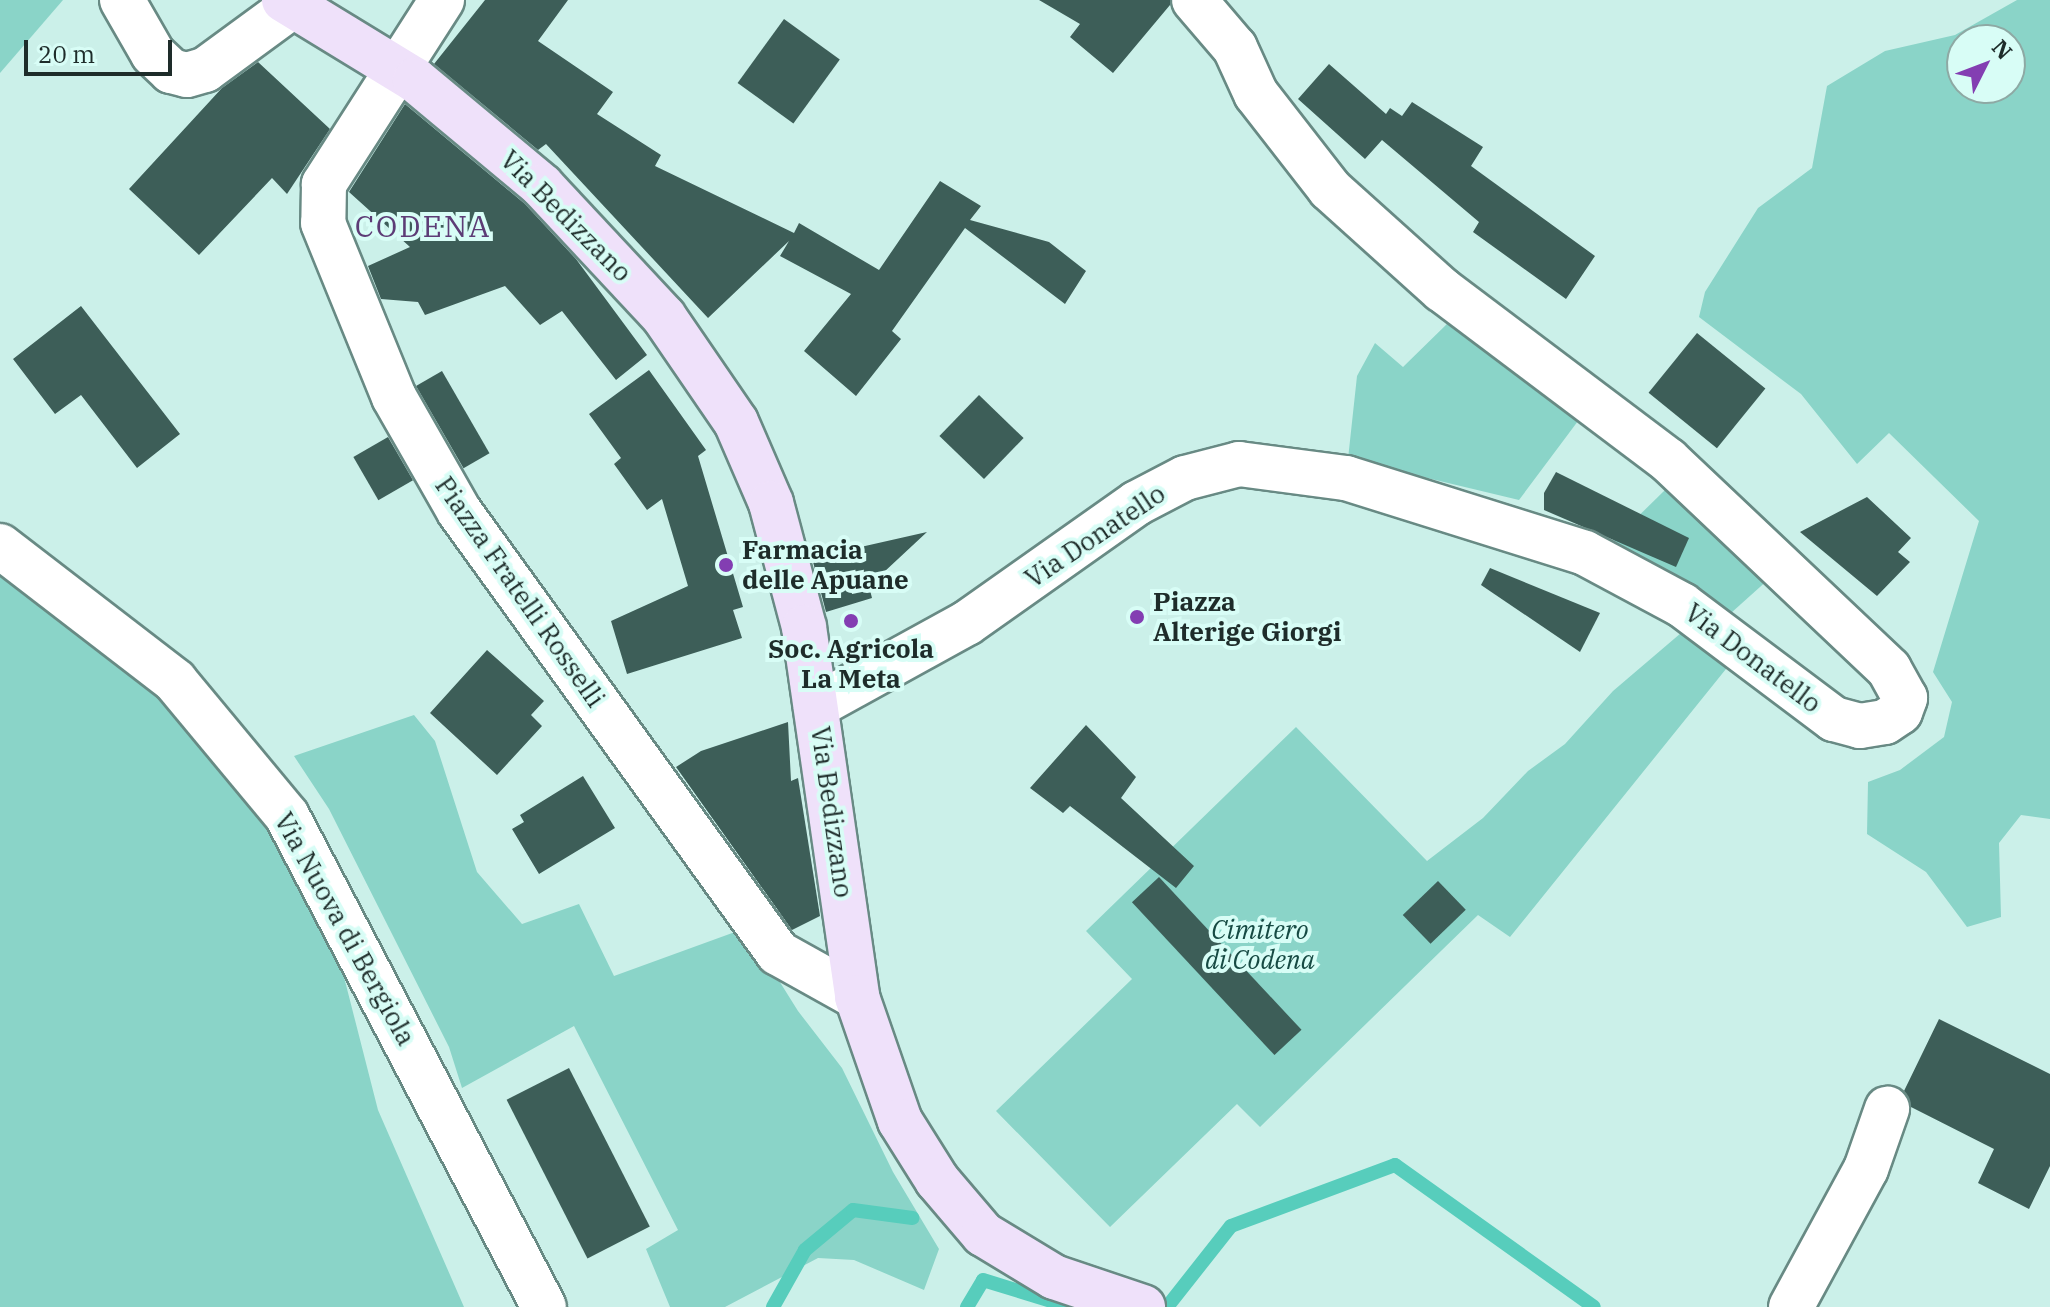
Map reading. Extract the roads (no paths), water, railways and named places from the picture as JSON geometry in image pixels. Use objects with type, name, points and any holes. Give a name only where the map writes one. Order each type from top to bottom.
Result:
[{"type":"street","points":[[122,0],[153,54],[171,71],[187,75],[205,70],[287,3]]},
{"type":"street","name":"Piazza Fratelli Rosselli","points":[[442,0],[408,75],[324,184],[323,223],[394,397],[459,511],[778,953],[857,997]]},
{"type":"street","name":"Via Donatello","points":[[816,706],[967,623],[1137,503],[1185,478],[1239,464],[1346,478],[1585,553],[1682,605],[1834,719],[1860,726],[1885,722],[1900,712],[1905,698],[1889,669],[1668,460],[1442,290],[1330,189],[1256,94],[1235,48],[1194,0]]},
{"type":"street","name":"Via Bedizzano","points":[[287,3],[408,75],[542,186],[664,317],[736,422],[771,503],[804,627],[857,997],[900,1121],[937,1180],[983,1234],[1054,1277],[1143,1307]]},
{"type":"street","name":"Via Nuova di Bergiola","points":[[0,546],[175,681],[287,816],[544,1307]]},
{"type":"street","points":[[1791,1307],[1866,1169],[1887,1109]]},
{"type":"waterway","points":[[1167,1307],[1231,1226],[1395,1165],[1594,1307]]},
{"type":"waterway","points":[[773,1307],[805,1250],[853,1210],[912,1218]]},
{"type":"waterway","points":[[967,1307],[983,1280],[1071,1307]]},
{"type":"place","name":"Farmacia delle Apuane","points":[[726,565]]},
{"type":"place","name":"Piazza Alterige Giorgi","points":[[1137,617]]},
{"type":"place","name":"Soc. Agricola La Meta","points":[[851,621]]},
{"type":"district","name":"CODENA","points":[[423,226]]},
{"type":"park label","name":"Cimitero di Codena","points":[[1260,945]]}]
